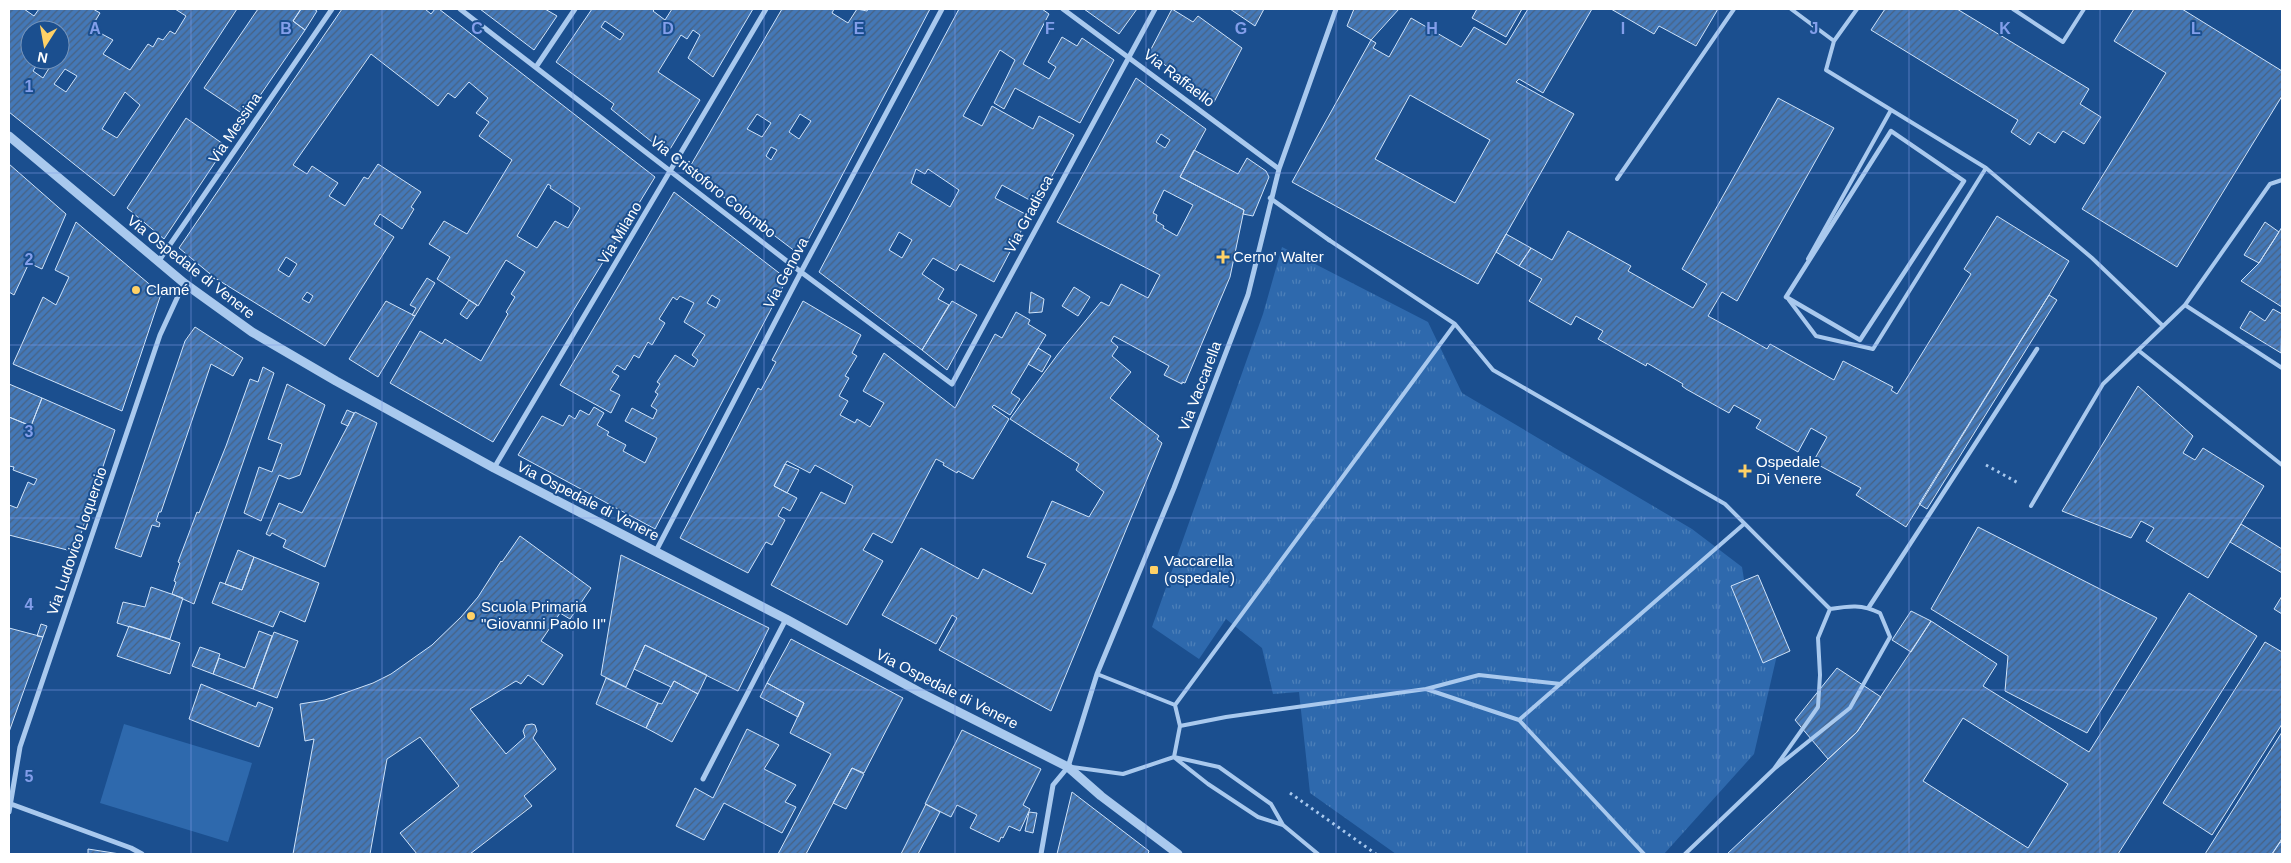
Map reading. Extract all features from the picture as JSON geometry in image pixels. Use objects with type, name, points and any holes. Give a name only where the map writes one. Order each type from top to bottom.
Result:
[{"type":"street","name":"Via Messina","points":[[158,262],[332,9]]},
{"type":"street","name":"Via Cristoforo Colombo","points":[[460,9],[801,272],[952,384]]},
{"type":"street","points":[[536,67],[575,9]]},
{"type":"street","name":"Via Milano","points":[[494,468],[672,171],[766,9]]},
{"type":"street","name":"Via Genova","points":[[656,551],[801,272],[942,9]]},
{"type":"street","name":"Via Raffaello","points":[[1063,9],[1279,169]]},
{"type":"street","name":"Via Gradisca","points":[[952,384],[1155,9]]},
{"type":"street","name":"Via Vaccarella","points":[[1068,767],[1097,674],[1174,488],[1248,295],[1270,198],[1336,9]]},
{"type":"street","points":[[1891,131],[1964,181],[1860,340],[1786,297],[1891,131]]},
{"type":"street","name":"Via Ospedale di Venere","points":[[9,136],[184,283],[252,332],[336,382],[494,468],[786,619],[923,694],[1068,767],[1101,796],[1178,854]]},
{"type":"street","points":[[1270,198],[1330,240]]},
{"type":"street","name":"Via Ludovico Loquercio","points":[[9,812],[12,776],[20,747],[156,345],[184,283]]},
{"type":"street","points":[[1869,607],[2037,348]]},
{"type":"street","points":[[703,779],[786,619]]},
{"type":"street","points":[[1040,854],[1053,785],[1068,767]]},
{"type":"street","points":[[11,804],[131,848],[142,854]]},
{"type":"lane","points":[[1617,179],[1734,9]]},
{"type":"lane","points":[[1791,9],[1834,41]]},
{"type":"lane","points":[[1858,9],[1834,41],[1826,70],[1986,168],[2092,258],[2163,326]]},
{"type":"lane","points":[[2014,9],[2063,42],[2084,9]]},
{"type":"lane","points":[[1891,110],[1786,297],[1816,336],[1873,349],[1986,168]]},
{"type":"lane","points":[[2031,506],[2103,384],[2185,304],[2270,184],[2282,180]]},
{"type":"lane","points":[[1330,240],[1455,324],[1493,370],[1725,504],[1830,609]]},
{"type":"lane","points":[[2185,304],[2282,368]]},
{"type":"lane","points":[[1174,757],[1180,726],[1175,705],[1455,324]]},
{"type":"lane","points":[[2138,350],[2282,465]]},
{"type":"lane","points":[[1520,720],[1744,524]]},
{"type":"lane","points":[[1685,854],[1774,769],[1850,708],[1890,637],[1880,613],[1869,607],[1856,605],[1830,609]]},
{"type":"lane","points":[[1774,769],[1818,707],[1818,638],[1830,609]]},
{"type":"lane","points":[[1097,674],[1175,705]]},
{"type":"lane","points":[[1180,726],[1226,717],[1426,689],[1479,674],[1561,684]]},
{"type":"lane","points":[[1426,689],[1520,720],[1644,854]]},
{"type":"lane","points":[[1068,767],[1123,774],[1174,757],[1220,767],[1271,804],[1283,825],[1318,854]]},
{"type":"lane","points":[[1174,757],[1208,784],[1258,817],[1283,825]]},
{"type":"path","points":[[1968,455],[2039,495]]},
{"type":"path","points":[[1284,789],[1376,854]]},
{"type":"green space","points":[[1282,247],[1428,322],[1462,393],[1692,529],[1742,567],[1751,624],[1777,655],[1754,754],[1664,854],[1396,854],[1310,793],[1299,692],[1273,694],[1262,648],[1226,619],[1199,659],[1152,627],[1263,314]]},
{"type":"green space","points":[[124,724],[252,763],[228,842],[100,803]]},
{"type":"building","points":[[9,9],[24,9],[34,16],[39,9],[93,9],[100,13],[91,28],[113,40],[103,54],[130,70],[148,44],[153,47],[158,38],[163,40],[170,31],[175,34],[186,16],[175,9],[237,9],[114,196],[9,112]],"holes":[[[125,92],[140,105],[117,138],[102,129]]]},
{"type":"building","points":[[258,9],[301,9],[293,21],[305,30],[246,116],[204,88]]},
{"type":"building","points":[[301,9],[314,9],[317,11],[305,30],[293,21]]},
{"type":"building","points":[[342,9],[425,9],[431,14],[435,9],[439,9],[655,177],[493,442],[390,383],[420,331],[442,344],[445,339],[481,361],[508,314],[506,312],[515,297],[511,294],[525,272],[506,260],[478,306],[437,279],[450,257],[429,244],[444,221],[467,234],[512,160],[479,136],[489,122],[476,113],[488,98],[469,82],[455,98],[448,93],[438,106],[371,54],[293,165],[307,174],[312,166],[338,183],[329,196],[345,206],[364,177],[368,179],[378,164],[421,192],[411,207],[414,209],[402,229],[380,214],[374,224],[394,237],[325,346],[215,278],[179,248]],"holes":[[[548,184],[551,186],[550,188],[580,208],[568,228],[555,221],[537,248],[517,236]],[[286,257],[297,264],[289,277],[278,270]],[[307,292],[313,296],[309,303],[302,299]]]},
{"type":"building","points":[[480,9],[545,9],[557,16],[534,50]]},
{"type":"building","points":[[592,9],[655,9],[653,11],[665,20],[672,9],[753,9],[713,77],[688,58],[700,35],[693,30],[687,39],[681,35],[658,72],[700,100],[667,154],[611,109],[614,104],[556,62]],"holes":[[[605,21],[624,34],[620,40],[601,27]]]},
{"type":"building","points":[[782,9],[834,9],[832,13],[848,23],[857,9],[867,11],[868,9],[930,9],[800,255],[688,170]],"holes":[[[757,114],[771,123],[762,137],[747,129]],[[800,114],[811,121],[799,139],[789,132]],[[771,147],[777,150],[771,160],[766,156]]]},
{"type":"building","points":[[959,9],[1042,9],[1049,14],[1023,64],[1049,79],[1056,67],[1048,62],[1062,37],[1077,46],[1082,38],[1114,60],[1080,123],[1015,88],[1004,109],[994,103],[1015,60],[1000,50],[963,116],[982,126],[992,106],[1033,129],[1039,116],[1074,135],[1037,204],[1002,185],[995,198],[1029,216],[994,282],[960,264],[956,271],[933,258],[922,274],[944,289],[938,299],[949,305],[922,350],[819,272]],"holes":[[[916,169],[925,174],[928,169],[959,190],[950,207],[911,183]],[[899,232],[912,240],[902,258],[889,250]]]},
{"type":"building","points":[[1084,9],[1137,9],[1119,34]]},
{"type":"building","points":[[1172,9],[1193,22],[1198,16],[1242,48],[1214,102],[1149,53]]},
{"type":"building","points":[[1230,9],[1264,9],[1255,26]]},
{"type":"building","points":[[1354,9],[1399,9],[1371,40],[1347,26]]},
{"type":"building","points":[[1477,9],[1522,9],[1506,37],[1472,18]]},
{"type":"building","points":[[1528,9],[1592,9],[1543,93],[1519,79],[1516,82],[1574,114],[1478,284],[1292,182],[1371,40],[1376,43],[1373,48],[1389,57],[1411,18],[1461,47],[1474,27],[1506,45]],"holes":[[[1410,95],[1490,140],[1455,203],[1375,159]]]},
{"type":"building","points":[[1611,9],[1718,9],[1696,46],[1659,26],[1654,34]]},
{"type":"building","points":[[1885,9],[1957,9],[2089,89],[2080,104],[2101,117],[2084,144],[2063,131],[2055,143],[2038,132],[2030,145],[2011,132],[2018,120],[1871,30]]},
{"type":"building","points":[[2134,9],[2182,9],[2282,71],[2282,96],[2177,267],[2082,209],[2166,73],[2114,41]]},
{"type":"building","points":[[1136,78],[1206,129],[1180,177],[1244,210],[1230,277],[1185,383],[1182,382],[1182,384],[1164,375],[1169,366],[1114,336],[1111,341],[1118,347],[1112,356],[1131,372],[1110,398],[1159,436],[1157,439],[1162,443],[1051,711],[939,650],[957,618],[952,615],[936,644],[882,615],[921,548],[978,579],[983,569],[1032,594],[1046,564],[1027,557],[1052,501],[1089,517],[1104,492],[1076,470],[1079,464],[1010,419],[1058,354],[1101,302],[1109,306],[1121,284],[1148,298],[1160,275],[1057,222]],"holes":[[[1161,134],[1170,140],[1165,148],[1156,142]],[[1164,190],[1193,205],[1177,236],[1163,228],[1164,226],[1156,221],[1157,215],[1153,213]]]},
{"type":"building","points":[[1778,98],[1834,128],[1737,301],[1722,292],[1708,316],[1767,349],[1770,344],[1834,380],[1843,361],[1893,387],[1891,390],[1897,394],[1971,274],[1964,269],[1997,216],[2069,261],[1906,527],[1856,495],[1861,488],[1813,462],[1827,437],[1811,428],[1798,452],[1756,428],[1761,420],[1734,405],[1729,413],[1686,389],[1682,386],[1683,384],[1647,363],[1646,366],[1598,339],[1603,331],[1576,316],[1571,325],[1529,301],[1542,279],[1519,266],[1531,248],[1552,260],[1568,231],[1631,266],[1628,271],[1693,308],[1707,284],[1682,269]]},
{"type":"building","points":[[186,118],[226,146],[164,239],[127,208]]},
{"type":"building","points":[[1194,150],[1238,174],[1247,158],[1266,171],[1269,177],[1253,216],[1243,214],[1244,210],[1180,177]]},
{"type":"building","points":[[9,164],[66,214],[42,269],[29,263],[14,295],[9,292]]},
{"type":"building","points":[[674,192],[787,279],[655,529],[518,455],[542,416],[563,426],[569,415],[575,419],[580,410],[589,415],[594,407],[604,413],[597,425],[609,432],[607,435],[626,445],[623,451],[645,463],[657,438],[625,421],[632,408],[653,419],[657,410],[651,406],[658,394],[655,392],[660,384],[657,382],[675,355],[694,367],[698,360],[692,355],[705,335],[684,322],[694,303],[680,296],[677,300],[673,297],[659,319],[665,323],[652,345],[648,342],[639,358],[634,355],[625,370],[617,365],[612,372],[619,376],[610,390],[620,395],[611,413],[560,385]],"holes":[[[712,295],[720,300],[716,308],[707,303]]]},
{"type":"building","points":[[76,222],[161,294],[122,411],[13,364],[43,297],[56,305],[69,277],[55,270]]},
{"type":"building","points":[[2265,222],[2279,232],[2259,263],[2244,255]]},
{"type":"building","points":[[2282,227],[2282,307],[2241,281],[2259,263]]},
{"type":"building","points":[[1506,234],[1531,248],[1519,266],[1496,252]]},
{"type":"building","points":[[427,278],[435,283],[415,316],[412,315],[416,308],[410,305]]},
{"type":"building","points":[[1074,287],[1090,297],[1078,316],[1062,306]]},
{"type":"building","points":[[1031,292],[1044,299],[1042,312],[1029,313]]},
{"type":"building","points":[[2049,295],[2057,300],[1927,509],[1919,504]]},
{"type":"building","points":[[469,300],[477,305],[467,319],[460,314]]},
{"type":"building","points":[[386,301],[415,316],[378,377],[349,359]]},
{"type":"building","points":[[803,301],[861,335],[852,353],[857,356],[845,376],[849,378],[839,396],[848,401],[840,415],[855,423],[857,419],[870,427],[884,403],[863,391],[884,353],[955,408],[995,334],[1002,338],[1016,312],[1030,320],[1028,324],[1046,335],[1011,393],[1020,399],[1010,415],[994,405],[992,407],[1009,419],[973,479],[958,471],[957,473],[936,459],[892,543],[873,533],[863,550],[883,561],[847,625],[771,585],[821,492],[845,504],[853,486],[815,465],[810,473],[787,461],[774,486],[797,498],[790,511],[783,507],[778,516],[785,520],[772,545],[766,542],[748,573],[680,538],[758,388],[761,390],[776,362],[772,360]]},
{"type":"building","points":[[952,301],[977,315],[947,370],[922,350]]},
{"type":"building","points":[[2273,309],[2282,314],[2281,353],[2240,328],[2250,311],[2265,321]]},
{"type":"building","points":[[195,327],[243,358],[233,376],[211,364],[161,512],[159,512],[156,521],[160,523],[159,527],[152,525],[141,557],[115,548],[185,341]]},
{"type":"building","points":[[1038,348],[1051,356],[1042,372],[1028,364]]},
{"type":"building","points":[[263,367],[274,373],[194,604],[172,594],[180,563],[178,562],[197,512],[199,513],[226,446],[250,379],[258,382]]},
{"type":"building","points":[[9,384],[42,398],[31,426],[9,417]]},
{"type":"building","points":[[287,384],[325,405],[300,475],[289,479],[279,475],[261,521],[244,513],[259,467],[272,472],[282,444],[268,439]]},
{"type":"building","points":[[2138,386],[2193,436],[2183,453],[2195,460],[2203,448],[2264,486],[2208,578],[2146,541],[2154,528],[2141,521],[2131,538],[2062,511]]},
{"type":"building","points":[[42,398],[115,430],[75,552],[9,535],[9,505],[17,508],[28,482],[34,485],[37,479],[13,470],[14,467],[9,466],[9,417],[31,426]]},
{"type":"building","points":[[347,410],[354,413],[348,426],[341,423]]},
{"type":"building","points":[[355,412],[377,423],[325,567],[283,547],[286,540],[272,533],[270,536],[266,534],[279,503],[302,513]]},
{"type":"building","points":[[785,464],[799,470],[787,493],[774,486]]},
{"type":"building","points":[[2241,524],[2282,549],[2282,573],[2230,542]]},
{"type":"building","points":[[1978,527],[2157,618],[2087,733],[2005,691],[2008,656],[1931,609]]},
{"type":"building","points":[[520,536],[591,588],[570,619],[560,613],[541,641],[563,655],[543,685],[528,675],[521,684],[516,681],[470,709],[506,754],[525,737],[523,731],[526,725],[535,725],[537,731],[533,738],[556,769],[524,796],[532,806],[470,854],[417,854],[400,833],[459,786],[420,737],[387,759],[370,854],[293,854],[314,739],[305,741],[300,704],[325,700],[373,683],[391,674],[432,645],[461,617],[478,597]]},
{"type":"building","points":[[238,550],[254,557],[242,590],[225,584]]},
{"type":"building","points":[[621,555],[769,628],[738,691],[645,645],[626,687],[601,675]]},
{"type":"building","points":[[254,557],[319,583],[305,622],[280,611],[273,627],[212,603],[220,582],[242,590]]},
{"type":"building","points":[[1758,575],[1790,651],[1763,663],[1731,586]]},
{"type":"building","points":[[151,587],[183,598],[170,639],[117,623],[123,602],[145,607]]},
{"type":"building","points":[[2189,593],[2257,636],[2118,854],[1727,854],[1857,732],[1931,621],[1997,664],[1983,686],[2089,752]],"holes":[[[1963,718],[2068,784],[2028,848],[1923,781]]]},
{"type":"building","points":[[2282,596],[2282,614],[2274,609]]},
{"type":"building","points":[[1911,611],[1931,621],[1911,652],[1892,640]]},
{"type":"building","points":[[41,624],[47,626],[43,637],[37,636]]},
{"type":"building","points":[[129,626],[180,643],[170,674],[117,656]]},
{"type":"building","points":[[9,628],[43,637],[9,732]]},
{"type":"building","points":[[259,631],[272,636],[253,689],[213,674],[219,658],[245,668]]},
{"type":"building","points":[[274,632],[298,641],[277,698],[253,689]]},
{"type":"building","points":[[791,639],[903,698],[864,773],[852,768],[806,854],[778,854],[831,754],[790,733],[804,703],[767,683]]},
{"type":"building","points":[[2265,642],[2282,652],[2282,724],[2212,835],[2163,803]]},
{"type":"building","points":[[645,645],[707,675],[698,694],[674,681],[671,687],[634,669]]},
{"type":"building","points":[[200,647],[220,654],[213,674],[192,666]]},
{"type":"building","points":[[1837,668],[1881,697],[1857,732],[1828,759],[1795,720]]},
{"type":"building","points":[[606,678],[658,703],[646,728],[596,704]]},
{"type":"building","points":[[674,681],[698,694],[672,742],[646,728],[658,703],[662,704]]},
{"type":"building","points":[[767,683],[804,703],[798,717],[760,697]]},
{"type":"building","points":[[201,684],[256,707],[258,702],[273,708],[259,747],[189,719]]},
{"type":"building","points":[[747,729],[779,745],[764,769],[796,785],[785,802],[796,807],[782,833],[724,803],[704,840],[676,826],[695,788],[713,798]]},
{"type":"building","points":[[962,730],[1041,769],[1023,805],[1030,809],[1020,831],[1009,826],[999,842],[970,828],[977,815],[957,805],[951,817],[925,804]]},
{"type":"building","points":[[2282,732],[2282,838],[2280,842],[2272,854],[2205,854]]},
{"type":"building","points":[[852,768],[864,774],[846,809],[833,803]]},
{"type":"building","points":[[1072,792],[1149,851],[1148,854],[1057,854]]},
{"type":"building","points":[[926,804],[940,812],[918,854],[901,854]]},
{"type":"building","points":[[1029,812],[1037,813],[1033,833],[1025,831]]},
{"type":"building","points":[[2280,842],[2282,843],[2282,854],[2272,854]]},
{"type":"building","points":[[88,849],[120,854],[88,854]]},
{"type":"place","name":"Cerno' Walter","points":[[1223,257]]},
{"type":"place","name":"Clamé","points":[[136,290]]},
{"type":"place","name":"Ospedale Di Venere","points":[[1745,471]]},
{"type":"place","name":"Vaccarella (ospedale)","points":[[1154,570]]},
{"type":"place","name":"Scuola Primaria \"Giovanni Paolo II\"","points":[[471,616]]}]
